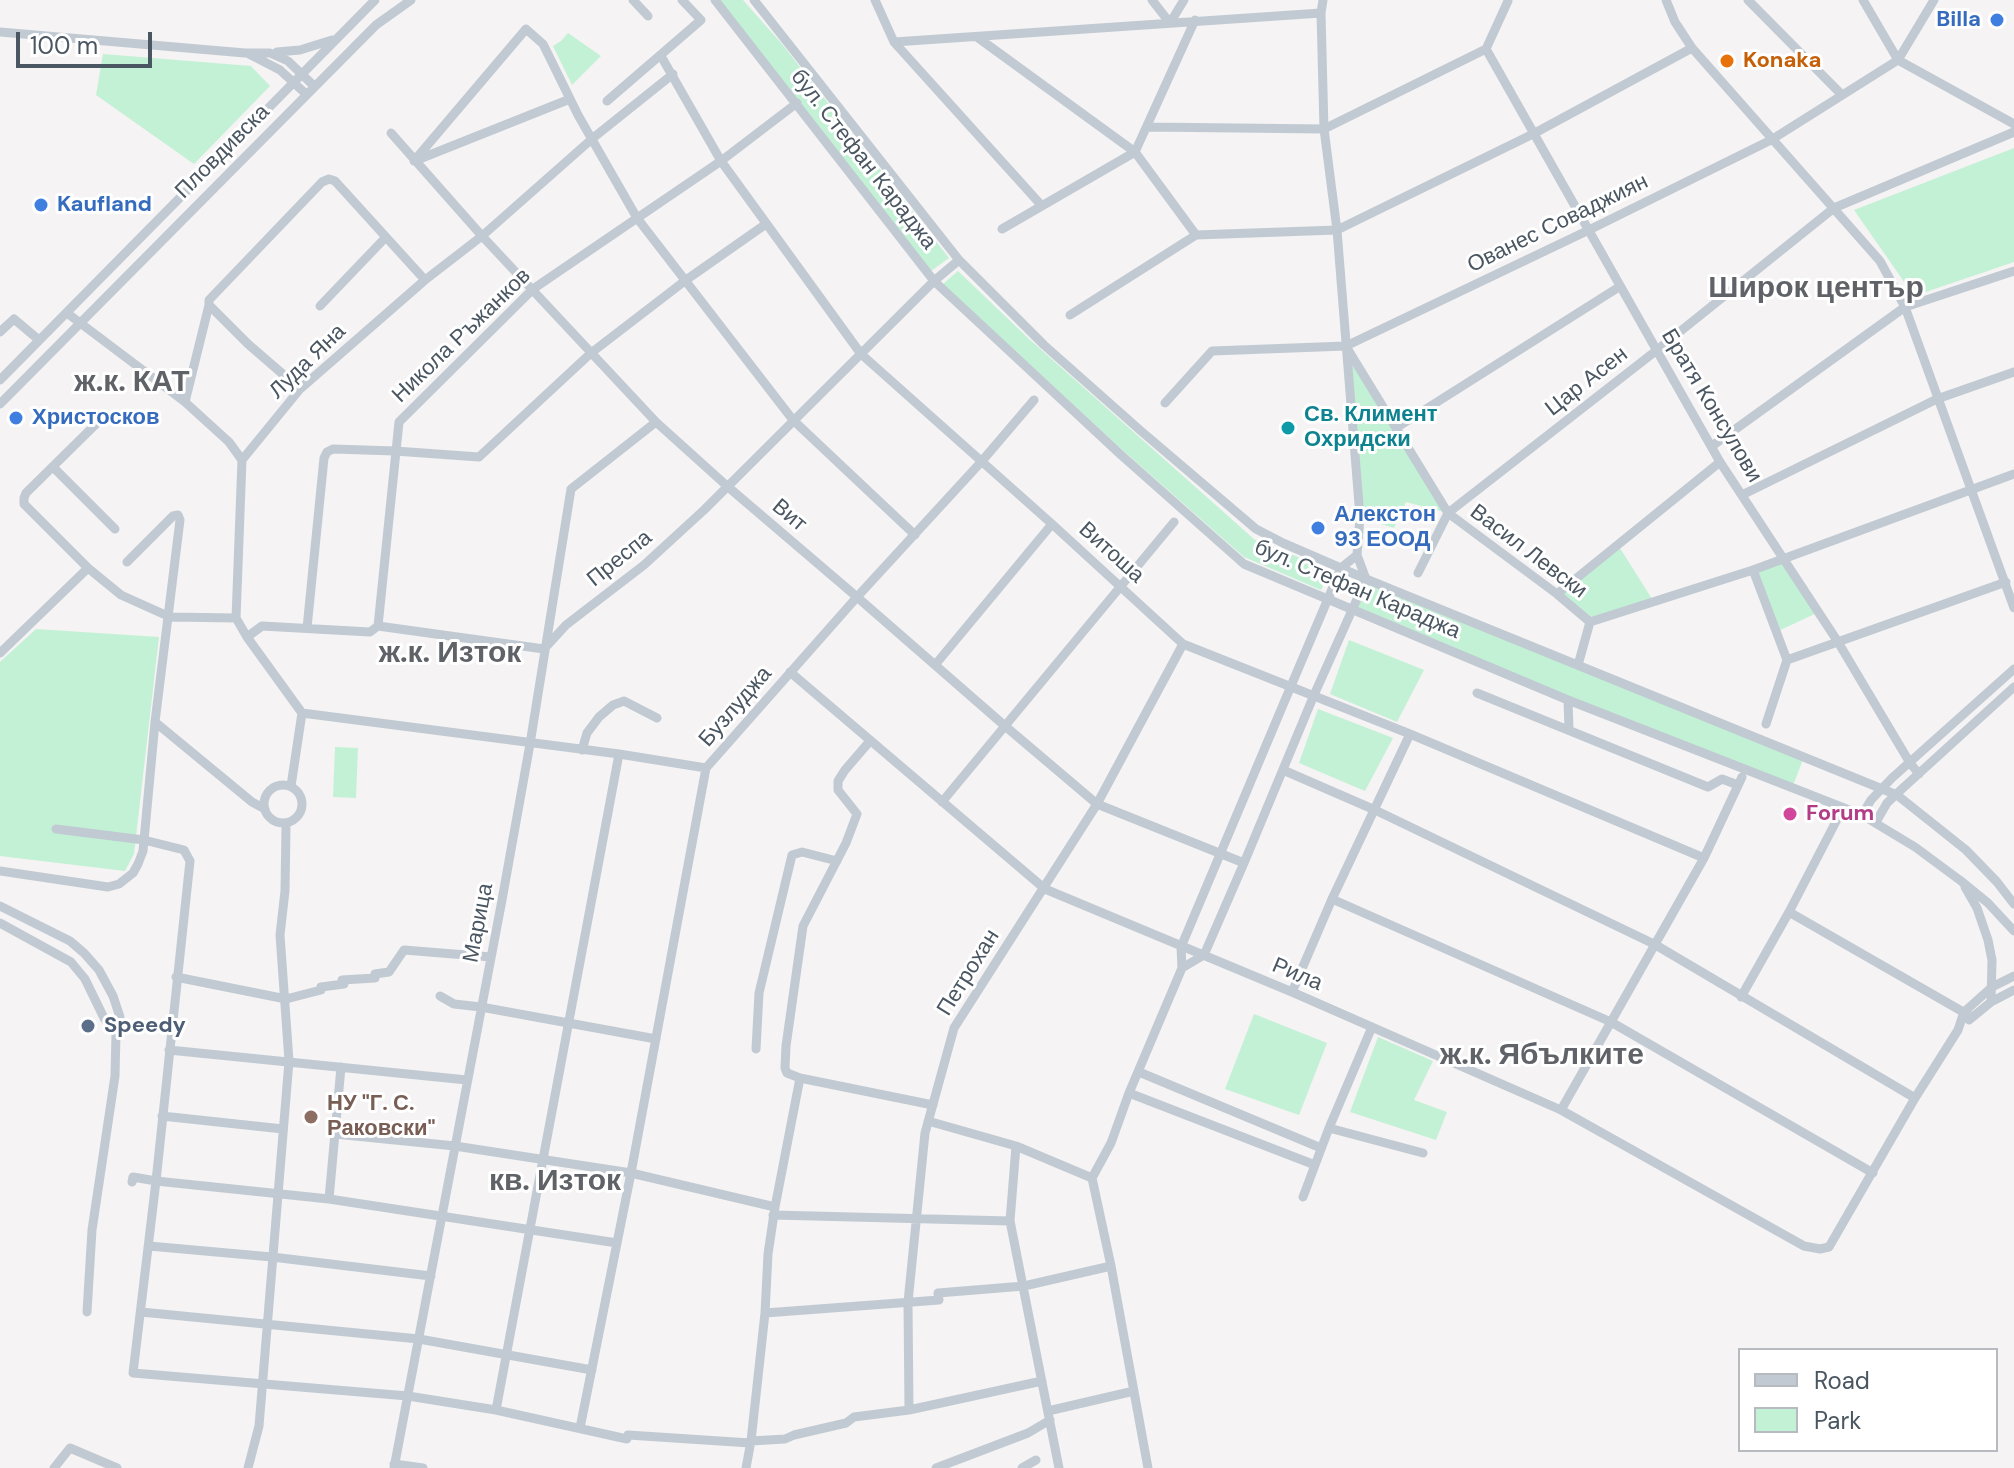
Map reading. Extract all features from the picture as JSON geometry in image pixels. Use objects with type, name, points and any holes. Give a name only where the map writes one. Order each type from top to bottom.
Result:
[{"type":"street","name":"Пловдивска","points":[[0,380],[375,0]]},
{"type":"street","name":"Пловдивска","points":[[0,404],[314,86],[376,25],[410,0]]},
{"type":"street","points":[[633,0],[648,16]]},
{"type":"street","points":[[607,101],[701,20],[682,0]]},
{"type":"street","name":"бул. Стефан Караджа","points":[[715,0],[934,281],[1121,455],[1244,564],[1568,700],[1862,815],[1915,847],[1961,881],[1988,903],[2014,931]]},
{"type":"street","name":"бул. Стефан Караджа","points":[[754,0],[959,260],[1044,345],[1256,529],[1366,579],[1883,788],[1897,795],[1966,850],[2014,904]]},
{"type":"street","points":[[875,0],[894,42],[1042,206]]},
{"type":"street","points":[[1152,0],[1170,23]]},
{"type":"street","points":[[1170,23],[1184,0]]},
{"type":"street","name":"Васил Левски","points":[[1323,0],[1324,129],[1337,230],[1360,517],[1357,555]]},
{"type":"street","points":[[1666,0],[1675,22],[1692,48],[1880,261],[1905,307],[2014,608]]},
{"type":"street","points":[[1748,0],[1842,95]]},
{"type":"street","points":[[1863,0],[1898,60],[2014,124]]},
{"type":"street","name":"Ованес Соваджиян","points":[[1165,403],[1212,351],[1346,346],[1771,140],[1898,60],[1934,0]]},
{"type":"street","points":[[1148,127],[1324,129],[1486,49],[1508,1]]},
{"type":"street","points":[[894,42],[1321,13]]},
{"type":"street","points":[[1002,229],[1135,152],[1195,20]]},
{"type":"street","points":[[414,161],[526,29],[543,44],[637,218],[793,420],[915,535]]},
{"type":"street","points":[[0,32],[245,53],[300,50],[335,39]]},
{"type":"street","points":[[977,37],[1135,152],[1196,235]]},
{"type":"street","points":[[1070,315],[1196,235],[1337,230],[1533,134],[1692,48]]},
{"type":"street","name":"Братя Консулови","points":[[1486,49],[1720,462],[1838,642],[1919,774]]},
{"type":"street","points":[[245,53],[280,70],[306,94]]},
{"type":"street","points":[[270,53],[288,61],[314,86]]},
{"type":"street","name":"Витоша","points":[[661,56],[721,161],[861,354],[1183,644],[1410,734],[1704,858]]},
{"type":"street","name":"Луда Яна","points":[[242,460],[300,389],[593,138],[673,74]]},
{"type":"street","points":[[414,161],[570,99]]},
{"type":"street","name":"Никола Ръжанков","points":[[378,626],[399,422],[533,289],[721,161],[797,103]]},
{"type":"street","name":"Цар Асен","points":[[1418,573],[1448,513],[1834,208],[2014,132]]},
{"type":"street","name":"Вит","points":[[391,133],[482,236],[656,422],[1005,726],[1097,804],[1244,863]]},
{"type":"street","points":[[185,402],[209,300],[322,182],[329,179],[335,181],[425,280]]},
{"type":"street","points":[[307,628],[324,458],[333,449],[479,457],[591,353],[766,224]]},
{"type":"street","points":[[320,306],[386,237]]},
{"type":"street","name":"Преспа","points":[[544,649],[566,625],[644,565],[704,510],[934,281],[959,260]]},
{"type":"street","points":[[1712,446],[1905,307],[2014,271]]},
{"type":"street","points":[[1396,428],[1619,287]]},
{"type":"street","points":[[209,305],[300,389]]},
{"type":"street","points":[[67,313],[185,402],[229,442],[242,460],[236,618],[302,713],[291,786]]},
{"type":"street","points":[[0,332],[14,319],[39,340]]},
{"type":"street","name":"Васил Левски","points":[[1346,346],[1448,513],[1590,622]]},
{"type":"street","points":[[1742,495],[1937,399],[2014,372]]},
{"type":"street","name":"Бузлуджа","points":[[302,713],[706,768],[1034,400]]},
{"type":"street","points":[[100,420],[26,493],[24,504],[88,568],[121,595],[170,617],[236,618]]},
{"type":"street","name":"Марица","points":[[394,1466],[530,744],[571,489],[656,422]]},
{"type":"street","points":[[1557,594],[1720,462]]},
{"type":"street","points":[[53,467],[115,529]]},
{"type":"street","points":[[1578,665],[1590,622],[1753,570],[2014,474]]},
{"type":"street","points":[[0,871],[108,887],[119,884],[133,873],[143,851],[155,722],[170,617],[178,515],[173,516],[127,562]]},
{"type":"street","points":[[942,802],[1174,522]]},
{"type":"street","points":[[935,665],[1052,524]]},
{"type":"street","points":[[1148,1468],[1092,1178],[1111,1143],[1182,968],[1181,947],[1328,598],[1341,568],[1357,555],[1366,579],[1204,955],[1182,968]]},
{"type":"street","points":[[0,653],[88,568]]},
{"type":"street","points":[[1753,570],[1787,660],[1766,724]]},
{"type":"street","points":[[1787,660],[2006,582]]},
{"type":"street","points":[[247,637],[262,626],[370,632],[378,626],[544,649]]},
{"type":"street","name":"Петрохан","points":[[909,1410],[908,1302],[925,1133],[954,1028],[1097,804],[1183,644]]},
{"type":"street","points":[[1862,815],[1883,788],[2014,669]]},
{"type":"street","name":"Рила","points":[[790,672],[1045,889],[1292,992],[1561,1110],[1804,1246],[1829,1247],[1873,1173]]},
{"type":"street","points":[[1876,822],[1887,803],[2014,687]]},
{"type":"street","points":[[1477,693],[1708,787],[1722,779],[1740,781],[1704,858],[1561,1110]]},
{"type":"street","points":[[1568,700],[1569,729]]},
{"type":"street","points":[[582,750],[587,733],[613,705],[624,701],[657,718]]},
{"type":"street","points":[[155,722],[252,802],[265,809]]},
{"type":"street","points":[[1292,992],[1410,734]]},
{"type":"street","points":[[870,741],[838,781],[838,790],[857,814],[846,843],[803,926],[785,1068],[787,1073],[800,1078],[933,1105]]},
{"type":"street","points":[[496,1410],[619,754]]},
{"type":"street","points":[[580,1428],[706,768]]},
{"type":"street","points":[[1283,770],[1375,810],[1654,944],[1915,1098]]},
{"type":"street","points":[[291,786],[299,792],[303,802],[302,812],[286,824],[272,820],[265,809],[264,801],[268,793],[274,787],[291,786]]},
{"type":"street","points":[[1741,997],[1843,808]]},
{"type":"street","points":[[248,1468],[259,1426],[289,1061],[280,935],[285,891],[286,824]]},
{"type":"street","points":[[56,829],[144,840],[184,850],[190,861],[133,1373],[408,1396],[496,1410],[627,1439],[628,1435],[751,1442],[785,1439],[846,1423],[854,1417],[909,1410],[1042,1381]]},
{"type":"street","points":[[756,1049],[759,993],[792,855],[802,852],[837,861]]},
{"type":"street","points":[[1961,881],[1977,908],[1988,940],[1992,960],[1991,1002]]},
{"type":"street","points":[[1332,899],[1611,1022],[1873,1173],[1915,1098],[1968,1015],[1972,1003],[1992,987],[2014,976]]},
{"type":"street","points":[[0,906],[70,941],[84,953],[99,970],[120,1017],[116,1034],[115,1076],[92,1230],[87,1312]]},
{"type":"street","points":[[1789,912],[1968,1015]]},
{"type":"street","points":[[0,923],[71,962],[85,979],[104,1018],[116,1034]]},
{"type":"street","points":[[176,977],[286,999],[321,990],[321,987],[344,984],[342,980],[375,978],[375,974],[389,972],[404,950],[491,957]]},
{"type":"street","points":[[1968,1015],[2014,990]]},
{"type":"street","points":[[440,996],[454,1004],[656,1039]]},
{"type":"street","points":[[1303,1197],[1372,1027]]},
{"type":"street","points":[[169,1050],[467,1080]]},
{"type":"street","points":[[329,1199],[341,1067]]},
{"type":"street","points":[[1139,1072],[1321,1148]]},
{"type":"street","points":[[746,1468],[765,1313],[768,1254],[800,1078]]},
{"type":"street","points":[[1129,1093],[1315,1165]]},
{"type":"street","points":[[162,1116],[283,1129]]},
{"type":"street","points":[[928,1121],[1016,1146],[1092,1178]]},
{"type":"street","points":[[1329,1128],[1423,1153]]},
{"type":"street","points":[[335,1134],[455,1146],[631,1173],[774,1211],[1010,1221]]},
{"type":"street","points":[[1016,1146],[1010,1221],[1059,1468]]},
{"type":"street","points":[[132,1182],[133,1177],[329,1199],[617,1243]]},
{"type":"street","points":[[149,1246],[431,1276]]},
{"type":"street","points":[[765,1313],[939,1300],[938,1293],[1024,1286],[1111,1266]]},
{"type":"street","points":[[141,1312],[419,1339],[592,1370]]},
{"type":"street","points":[[936,1468],[1028,1433],[1049,1415],[1134,1391]]},
{"type":"street","points":[[54,1468],[70,1448],[117,1468]]},
{"type":"street","points":[[1022,1468],[1036,1460]]},
{"type":"street","points":[[394,1466],[423,1468]]},
{"type":"green space","points":[[720,0],[743,0],[782,44],[949,258],[931,271]]},
{"type":"green space","points":[[568,33],[601,56],[572,85],[553,46]]},
{"type":"green space","points":[[103,54],[251,66],[270,86],[194,164],[96,95]]},
{"type":"green space","points":[[2014,148],[2014,262],[1914,296],[1854,210]]},
{"type":"green space","points":[[958,271],[1028,338],[1255,540],[1331,570],[1321,590],[1244,557],[1119,447],[943,284]]},
{"type":"green space","points":[[1346,346],[1448,513],[1406,502],[1394,528],[1360,517]]},
{"type":"green space","points":[[1618,545],[1654,602],[1590,622],[1557,594]]},
{"type":"green space","points":[[1784,558],[1819,612],[1776,632],[1753,570]]},
{"type":"green space","points":[[1366,579],[1804,757],[1792,788],[1353,608]]},
{"type":"green space","points":[[36,629],[159,637],[134,854],[125,871],[0,856],[0,662]]},
{"type":"green space","points":[[1349,640],[1424,670],[1397,722],[1330,694]]},
{"type":"green space","points":[[1318,709],[1393,738],[1365,791],[1299,763]]},
{"type":"green space","points":[[335,747],[358,748],[356,798],[333,797]]},
{"type":"green space","points":[[1254,1014],[1327,1043],[1299,1115],[1225,1089]]},
{"type":"green space","points":[[1378,1037],[1433,1061],[1414,1100],[1447,1112],[1436,1140],[1350,1112]]},
{"type":"place","name":"Billa","points":[[1997,20]]},
{"type":"place","name":"Konaka","points":[[1727,61]]},
{"type":"place","name":"Kaufland","points":[[41,205]]},
{"type":"place","name":"Христосков","points":[[16,418]]},
{"type":"place","name":"Св. Климент Охридски","points":[[1288,428]]},
{"type":"place","name":"Алекстон 93 ЕООД","points":[[1318,528]]},
{"type":"place","name":"Forum","points":[[1790,814]]},
{"type":"place","name":"Speedy","points":[[88,1026]]},
{"type":"place","name":"НУ \"Г. С. Раковски\"","points":[[311,1117]]},
{"type":"district","name":"Широк център","points":[[1816,289]]},
{"type":"district","name":"ж.к. КАТ","points":[[132,383]]},
{"type":"district","name":"ж.к. Изток","points":[[450,654]]},
{"type":"district","name":"ж.к. Ябълките","points":[[1542,1056]]},
{"type":"district","name":"кв. Изток","points":[[555,1182]]}]
